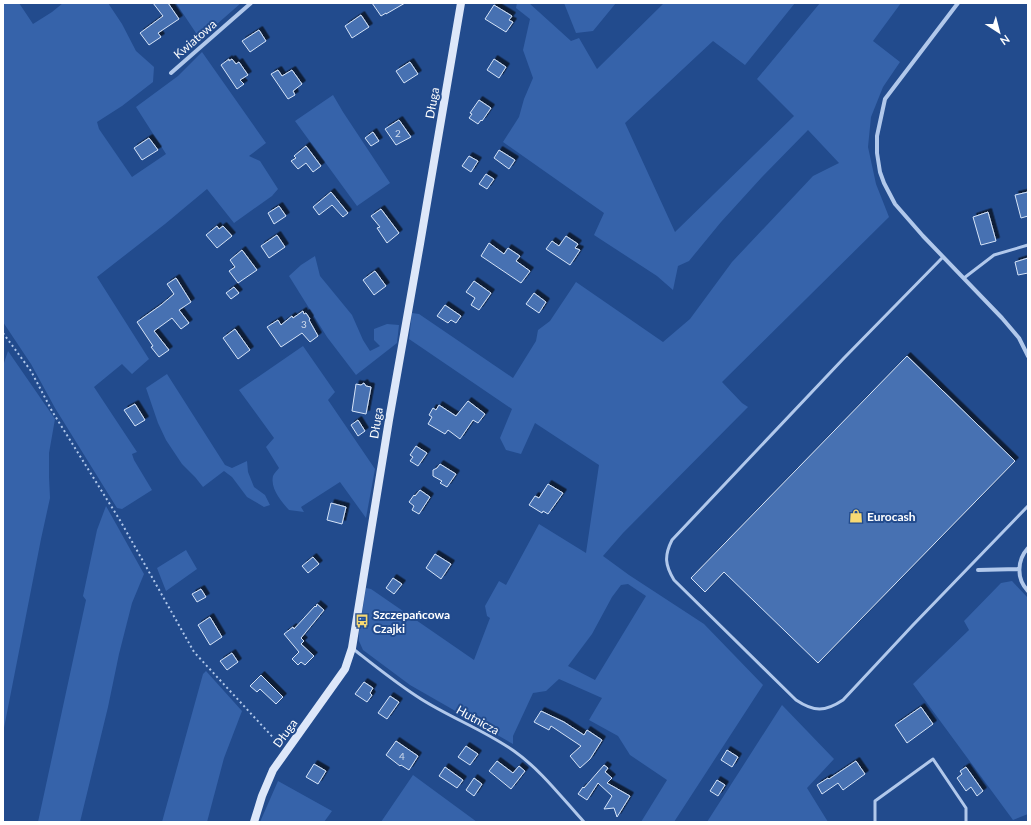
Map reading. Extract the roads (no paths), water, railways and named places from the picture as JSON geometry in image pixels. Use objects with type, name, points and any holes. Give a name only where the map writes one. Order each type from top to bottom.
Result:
[{"type":"street","name":"Kwiatowa","points":[[170,73],[252,3]]},
{"type":"street","name":"Długa","points":[[254,822],[262,796],[273,770],[345,670],[352,648],[389,420],[461,3]]},
{"type":"street","points":[[958,3],[885,99],[877,136],[877,153],[880,172],[895,204],[923,236],[1002,318],[1019,338],[1028,356]]},
{"type":"street","points":[[1028,548],[1020,560],[1019,569],[1020,579],[1028,591]]},
{"type":"street","points":[[978,570],[1019,569]]},
{"type":"lane","points":[[964,278],[994,255],[1028,245]]},
{"type":"lane","points":[[943,257],[844,358],[672,540],[667,550],[666,561],[668,570],[674,580],[796,700],[804,706],[824,710],[843,700],[1028,506]]},
{"type":"lane","points":[[970,566],[978,570]]},
{"type":"lane","name":"Hutnicza","points":[[352,648],[422,700],[488,734],[514,751],[531,765],[584,822]]},
{"type":"lane","points":[[875,822],[875,801],[933,759],[966,808],[966,822]]},
{"type":"place","name":"Eurocash","points":[[856,516]]},
{"type":"place","name":"Szczepańcowa Czajki","points":[[362,621]]}]
